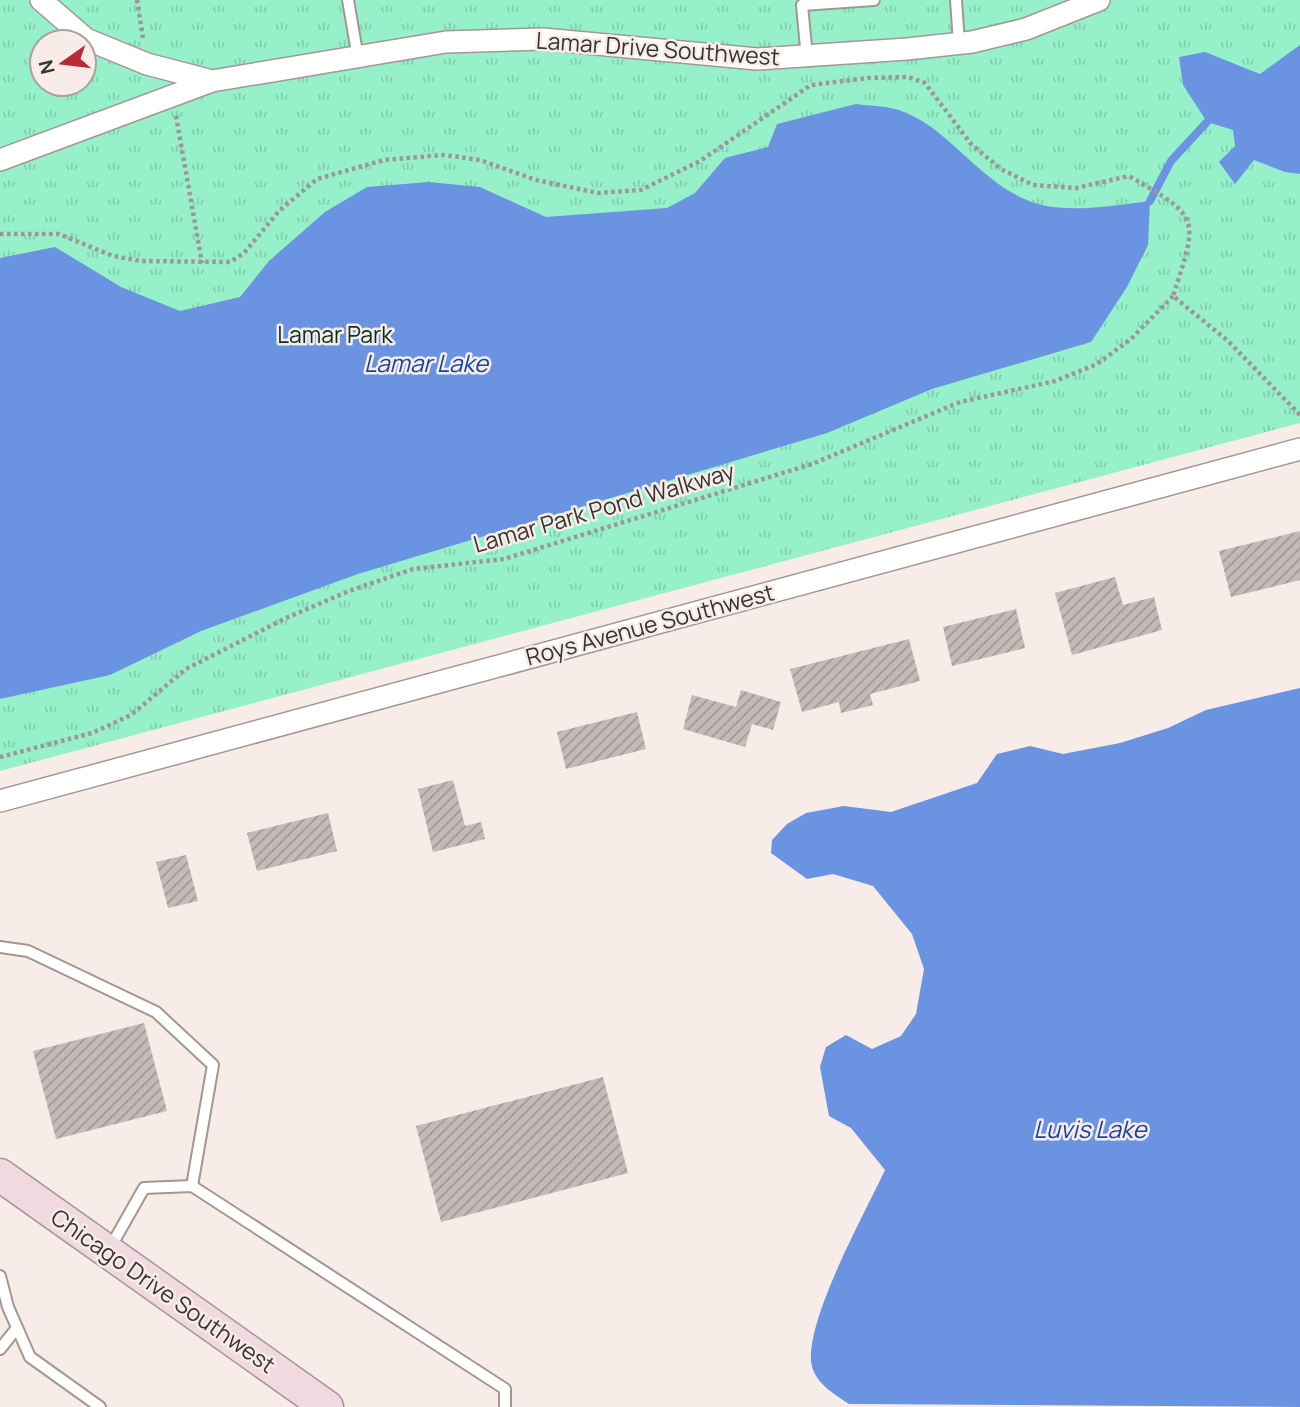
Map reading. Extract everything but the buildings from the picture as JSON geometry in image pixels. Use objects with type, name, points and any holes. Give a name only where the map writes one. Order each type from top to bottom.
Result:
[{"type":"main road","name":"Chicago Drive Southwest","points":[[0,1175],[327,1407]]},
{"type":"street","name":"Lamar Drive Southwest","points":[[41,0],[86,39],[147,64],[212,80]]},
{"type":"street","name":"Lamar Drive Southwest","points":[[0,160],[212,80],[446,42],[543,39],[757,59],[807,58],[959,43],[1026,29],[1099,0]]},
{"type":"street","name":"Roys Avenue Southwest","points":[[0,801],[1300,449]]},
{"type":"lane","points":[[348,0],[358,58]]},
{"type":"lane","points":[[807,58],[802,5],[874,0]]},
{"type":"lane","points":[[956,0],[959,43]]},
{"type":"lane","points":[[0,947],[28,951],[156,1012],[213,1065],[192,1186]]},
{"type":"lane","points":[[107,1251],[144,1188],[192,1186],[505,1389],[505,1407]]},
{"type":"lane","points":[[0,1276],[17,1328],[30,1357],[100,1407]]},
{"type":"lane","points":[[0,1349],[17,1328]]},
{"type":"path","points":[[137,0],[147,64]]},
{"type":"path","name":"Lamar Park Pond Walkway","points":[[0,234],[59,234],[113,256],[141,261],[230,262],[244,253],[279,211],[317,179],[384,160],[444,155],[480,160],[536,180],[598,193],[640,190],[700,161],[811,85],[868,78],[908,77],[925,83],[971,144],[1001,169],[1033,185],[1076,188],[1119,176],[1129,176],[1170,200],[1189,221],[1191,238],[1173,296],[1131,339],[1097,364],[1055,381],[960,402],[812,464],[504,559],[413,569],[349,591],[286,618],[186,670],[131,715],[92,733],[0,757]]},
{"type":"path","points":[[168,96],[184,148],[202,263]]},
{"type":"path","points":[[1173,296],[1228,341],[1300,415]]},
{"type":"green space","name":"Lamar Park","points":[[0,0],[1300,0],[1300,423],[0,771]]},
{"type":"water","points":[[1300,45],[1300,174],[1285,172],[1254,160],[1235,184],[1219,162],[1235,146],[1233,130],[1207,122],[1183,85],[1179,57],[1205,52],[1260,74]]},
{"type":"water","name":"Lamar Lake","points":[[856,104],[899,110],[920,120],[938,132],[990,178],[1030,201],[1053,207],[1077,208],[1150,201],[1148,245],[1127,287],[1091,342],[932,389],[827,433],[358,574],[201,631],[110,675],[0,699],[0,258],[55,247],[121,287],[180,311],[240,297],[269,261],[325,212],[367,187],[429,182],[480,187],[546,217],[667,208],[695,193],[725,158],[768,147],[777,124]]},
{"type":"water","name":"Luvis Lake","points":[[1300,688],[1300,1407],[849,1404],[825,1387],[816,1375],[811,1361],[812,1341],[839,1265],[885,1170],[851,1128],[829,1116],[820,1067],[826,1047],[846,1035],[872,1049],[901,1036],[916,1014],[924,969],[912,934],[873,886],[833,874],[807,879],[771,853],[772,840],[787,824],[806,813],[844,806],[891,812],[977,783],[997,754],[1030,746],[1063,754],[1120,743],[1168,728],[1206,710]]},
{"type":"waterway","points":[[1150,201],[1171,161],[1207,122]]}]
